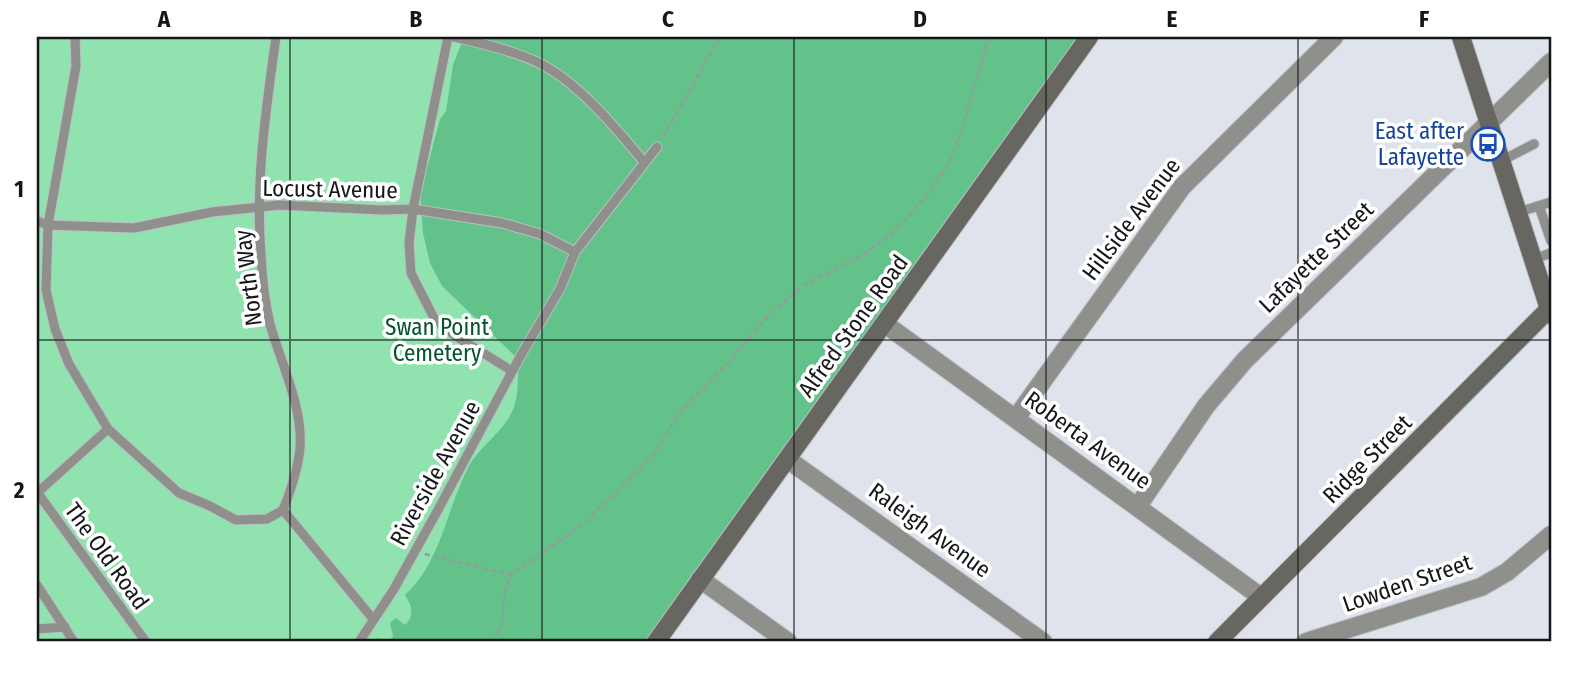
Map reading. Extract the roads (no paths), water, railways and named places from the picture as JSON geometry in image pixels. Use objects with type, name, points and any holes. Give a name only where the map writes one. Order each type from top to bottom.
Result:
[{"type":"street","name":"Alfred Stone Road","points":[[656,642],[1089,37]]},
{"type":"street","name":"Hillside Avenue","points":[[1016,418],[1182,187],[1334,37]]},
{"type":"street","points":[[1461,37],[1519,212],[1543,256],[1551,310]]},
{"type":"street","name":"Lafayette Street","points":[[1138,506],[1206,406],[1245,360],[1551,62]]},
{"type":"street","name":"Ridge Street","points":[[1217,642],[1551,310]]},
{"type":"street","name":"Roberta Avenue","points":[[885,324],[1261,597]]},
{"type":"street","name":"Raleigh Avenue","points":[[787,459],[1044,642]]},
{"type":"street","name":"Lowden Street","points":[[1306,642],[1481,587],[1507,572],[1551,535]]},
{"type":"street","points":[[700,579],[788,642]]},
{"type":"lane","points":[[75,37],[76,66],[48,225],[46,290],[55,329],[69,364],[108,429],[179,493],[236,520],[267,519],[283,510],[373,620]]},
{"type":"lane","name":"North Way","points":[[276,37],[264,124],[260,206],[261,256],[269,320],[297,412],[300,448],[294,482],[283,510]]},
{"type":"lane","points":[[512,371],[435,320],[411,273],[409,243],[413,209],[451,37],[486,44],[538,62],[564,80],[604,116],[644,162]]},
{"type":"lane","points":[[1503,160],[1534,144]]},
{"type":"lane","name":"Riverside Avenue","points":[[359,642],[415,551],[559,289],[575,252],[657,147]]},
{"type":"lane","points":[[1519,212],[1551,202]]},
{"type":"lane","name":"Locust Avenue","points":[[37,221],[48,225],[134,228],[212,212],[260,206],[413,209],[502,223],[540,234],[575,252]]},
{"type":"lane","points":[[1539,206],[1551,241]]},
{"type":"lane","points":[[37,493],[108,429]]},
{"type":"lane","name":"The Old Road","points":[[37,493],[146,642]]},
{"type":"lane","points":[[37,584],[74,642]]},
{"type":"lane","points":[[37,629],[65,627]]},
{"type":"place","name":"East after Lafayette","points":[[1488,144]]},
{"type":"park label","name":"Swan Point Cemetery","points":[[437,340]]}]
